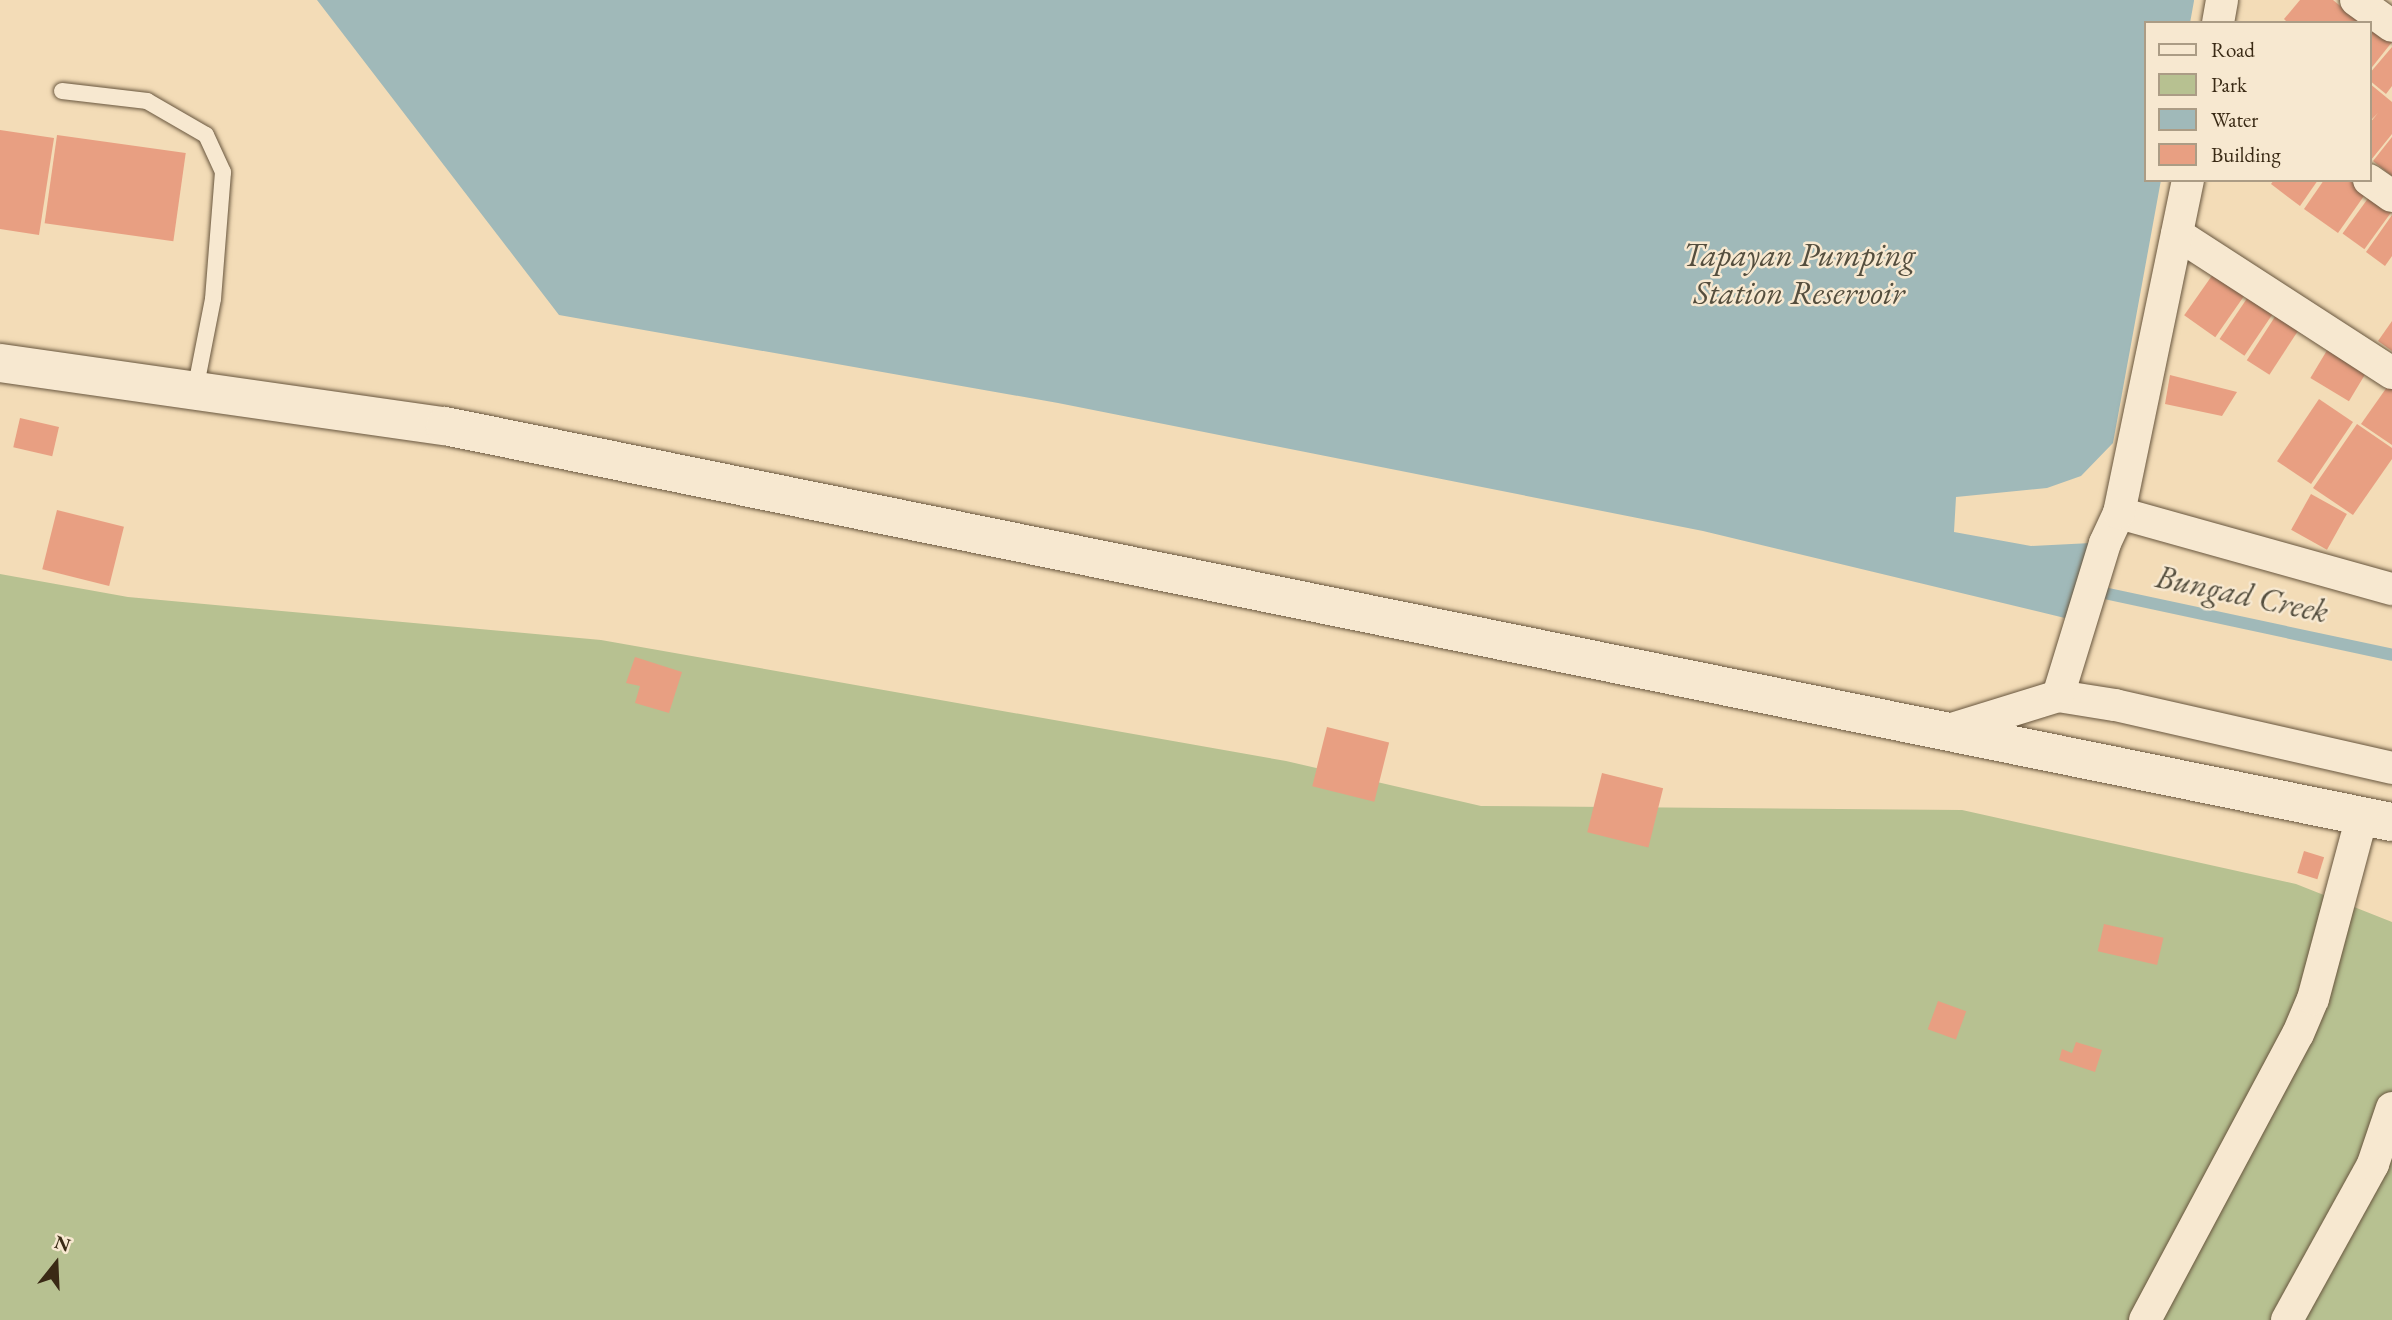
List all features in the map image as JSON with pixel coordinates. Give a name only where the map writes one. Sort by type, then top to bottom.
[{"type":"street","points":[[2218,21],[2222,0]]},
{"type":"street","points":[[2356,0],[2392,26]]},
{"type":"street","points":[[2371,181],[2392,196]]},
{"type":"street","points":[[2058,696],[2105,543],[2119,513],[2188,182]]},
{"type":"street","points":[[2177,234],[2392,373]]},
{"type":"street","points":[[0,363],[445,426],[2377,819],[2303,1022],[2145,1320]]},
{"type":"street","points":[[2119,513],[2392,589]]},
{"type":"street","points":[[1941,732],[2058,696],[2115,705],[2392,768]]},
{"type":"street","points":[[2287,1320],[2373,1164],[2392,1108]]},
{"type":"lane","points":[[62,91],[147,101],[206,135],[223,172],[214,299],[195,391]]},
{"type":"green space","points":[[0,574],[128,597],[601,640],[1286,761],[1481,806],[1962,810],[2296,884],[2392,922],[2392,1320],[0,1320]]},
{"type":"water","name":"Tapayan Pumping Station Reservoir","points":[[317,0],[2194,0],[2190,21],[2144,21],[2144,182],[2161,182],[2113,443],[2081,476],[2047,488],[1956,497],[1954,532],[2031,546],[2091,543],[2069,619],[1703,531],[1058,403],[559,315]]},
{"type":"building","points":[[2300,0],[2333,0],[2359,21],[2286,21],[2284,19]]},
{"type":"building","points":[[2371,26],[2392,42],[2371,68]]},
{"type":"building","points":[[2392,47],[2392,86],[2386,94],[2371,82],[2371,72]]},
{"type":"building","points":[[2371,85],[2392,102],[2392,134],[2371,160],[2371,122],[2378,113],[2371,120]]},
{"type":"building","points":[[0,130],[54,138],[39,235],[0,229]]},
{"type":"building","points":[[57,135],[186,153],[173,241],[45,223]]},
{"type":"building","points":[[2392,137],[2392,176],[2373,161]]},
{"type":"building","points":[[2272,182],[2317,182],[2300,206],[2271,184]]},
{"type":"building","points":[[2323,182],[2352,182],[2366,193],[2338,233],[2304,209]]},
{"type":"building","points":[[2369,197],[2391,213],[2364,249],[2343,233]]},
{"type":"building","points":[[2392,215],[2392,256],[2385,266],[2366,252]]},
{"type":"building","points":[[2218,267],[2249,289],[2215,337],[2184,315]]},
{"type":"building","points":[[2252,291],[2277,308],[2244,356],[2220,339]]},
{"type":"building","points":[[2280,309],[2303,324],[2269,375],[2247,360]]},
{"type":"building","points":[[2392,321],[2392,351],[2378,341]]},
{"type":"building","points":[[2332,342],[2371,365],[2349,401],[2310,378]]},
{"type":"building","points":[[2170,375],[2237,392],[2222,416],[2165,404]]},
{"type":"building","points":[[2392,380],[2392,445],[2361,424]]},
{"type":"building","points":[[2319,399],[2353,422],[2311,484],[2277,461]]},
{"type":"building","points":[[20,418],[59,427],[52,456],[13,447]]},
{"type":"building","points":[[2357,424],[2392,448],[2392,459],[2353,515],[2313,488]]},
{"type":"building","points":[[2311,494],[2347,514],[2327,550],[2291,530]]},
{"type":"building","points":[[57,510],[124,527],[109,586],[42,569]]},
{"type":"building","points":[[635,657],[682,672],[669,713],[635,703],[640,686],[626,683]]},
{"type":"building","points":[[1327,727],[1389,742],[1374,802],[1312,786]]},
{"type":"building","points":[[1602,773],[1663,788],[1648,847],[1587,832]]},
{"type":"building","points":[[2304,851],[2324,857],[2317,879],[2297,873]]},
{"type":"building","points":[[2104,924],[2163,938],[2157,965],[2098,951]]},
{"type":"building","points":[[1938,1001],[1966,1011],[1956,1039],[1928,1029]]},
{"type":"building","points":[[2076,1042],[2102,1050],[2095,1072],[2059,1060],[2062,1049],[2072,1053]]},
{"type":"waterway","name":"Bungad Creek","points":[[2090,590],[2392,655]]}]
